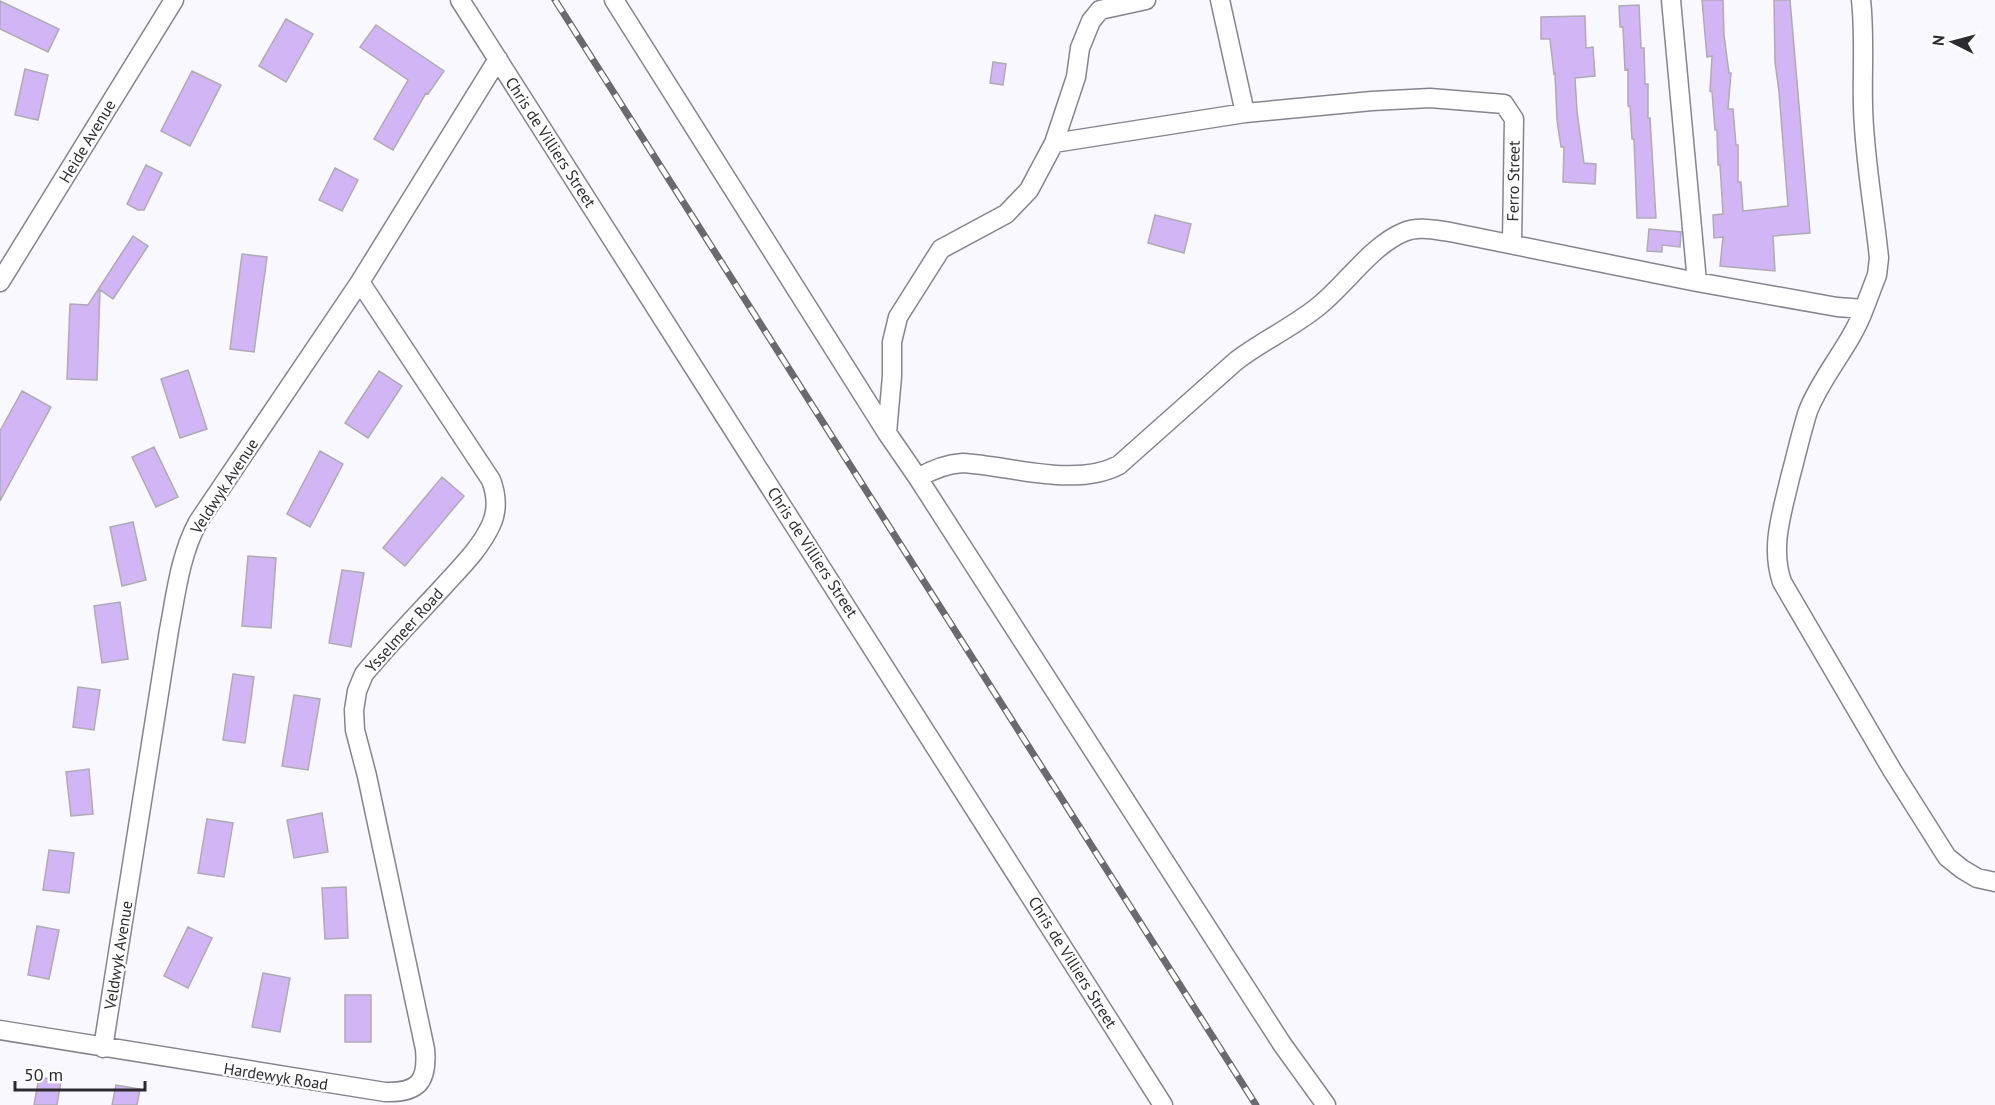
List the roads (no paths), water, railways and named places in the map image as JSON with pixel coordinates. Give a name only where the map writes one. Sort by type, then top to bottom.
[{"type":"street","name":"Heide Avenue","points":[[0,282],[174,0]]},
{"type":"street","name":"Chris de Villiers Street","points":[[460,0],[1163,1105]]},
{"type":"street","points":[[614,0],[887,433],[918,477],[1276,1034],[1326,1105]]},
{"type":"street","points":[[887,433],[892,376],[892,342],[898,317],[941,249],[1006,214],[1029,190],[1054,143],[1076,77],[1080,48],[1091,21],[1100,10],[1146,0]]},
{"type":"street","points":[[1054,143],[1245,113],[1220,0]]},
{"type":"street","points":[[1671,0],[1697,282]]},
{"type":"street","points":[[1861,0],[1864,134],[1879,258],[1877,275],[1854,330],[1814,396],[1808,411],[1779,527],[1776,550],[1778,571],[1782,582],[1881,750],[1947,857],[1977,878],[1995,882]]},
{"type":"street","name":"Veldwyk Avenue","points":[[103,1048],[169,630],[191,536],[198,522],[360,282],[498,58]]},
{"type":"street","name":"Ferro Street","points":[[1245,113],[1430,98],[1504,104],[1514,119],[1512,243]]},
{"type":"street","points":[[918,477],[937,468],[963,463],[1062,475],[1096,474],[1119,465],[1236,361],[1321,304],[1364,262],[1404,232],[1427,229],[1512,243],[1697,282],[1837,307],[1864,309]]},
{"type":"street","name":"Ysselmeer Road","points":[[360,282],[491,480],[496,502],[490,526],[482,540],[364,674],[357,691],[354,710],[355,730],[367,776],[425,1049],[425,1069],[421,1080],[416,1088],[409,1090]]},
{"type":"street","name":"Hardewyk Road","points":[[0,1030],[345,1087],[385,1092],[409,1090]]},
{"type":"railway","points":[[555,0],[1256,1105]]}]
